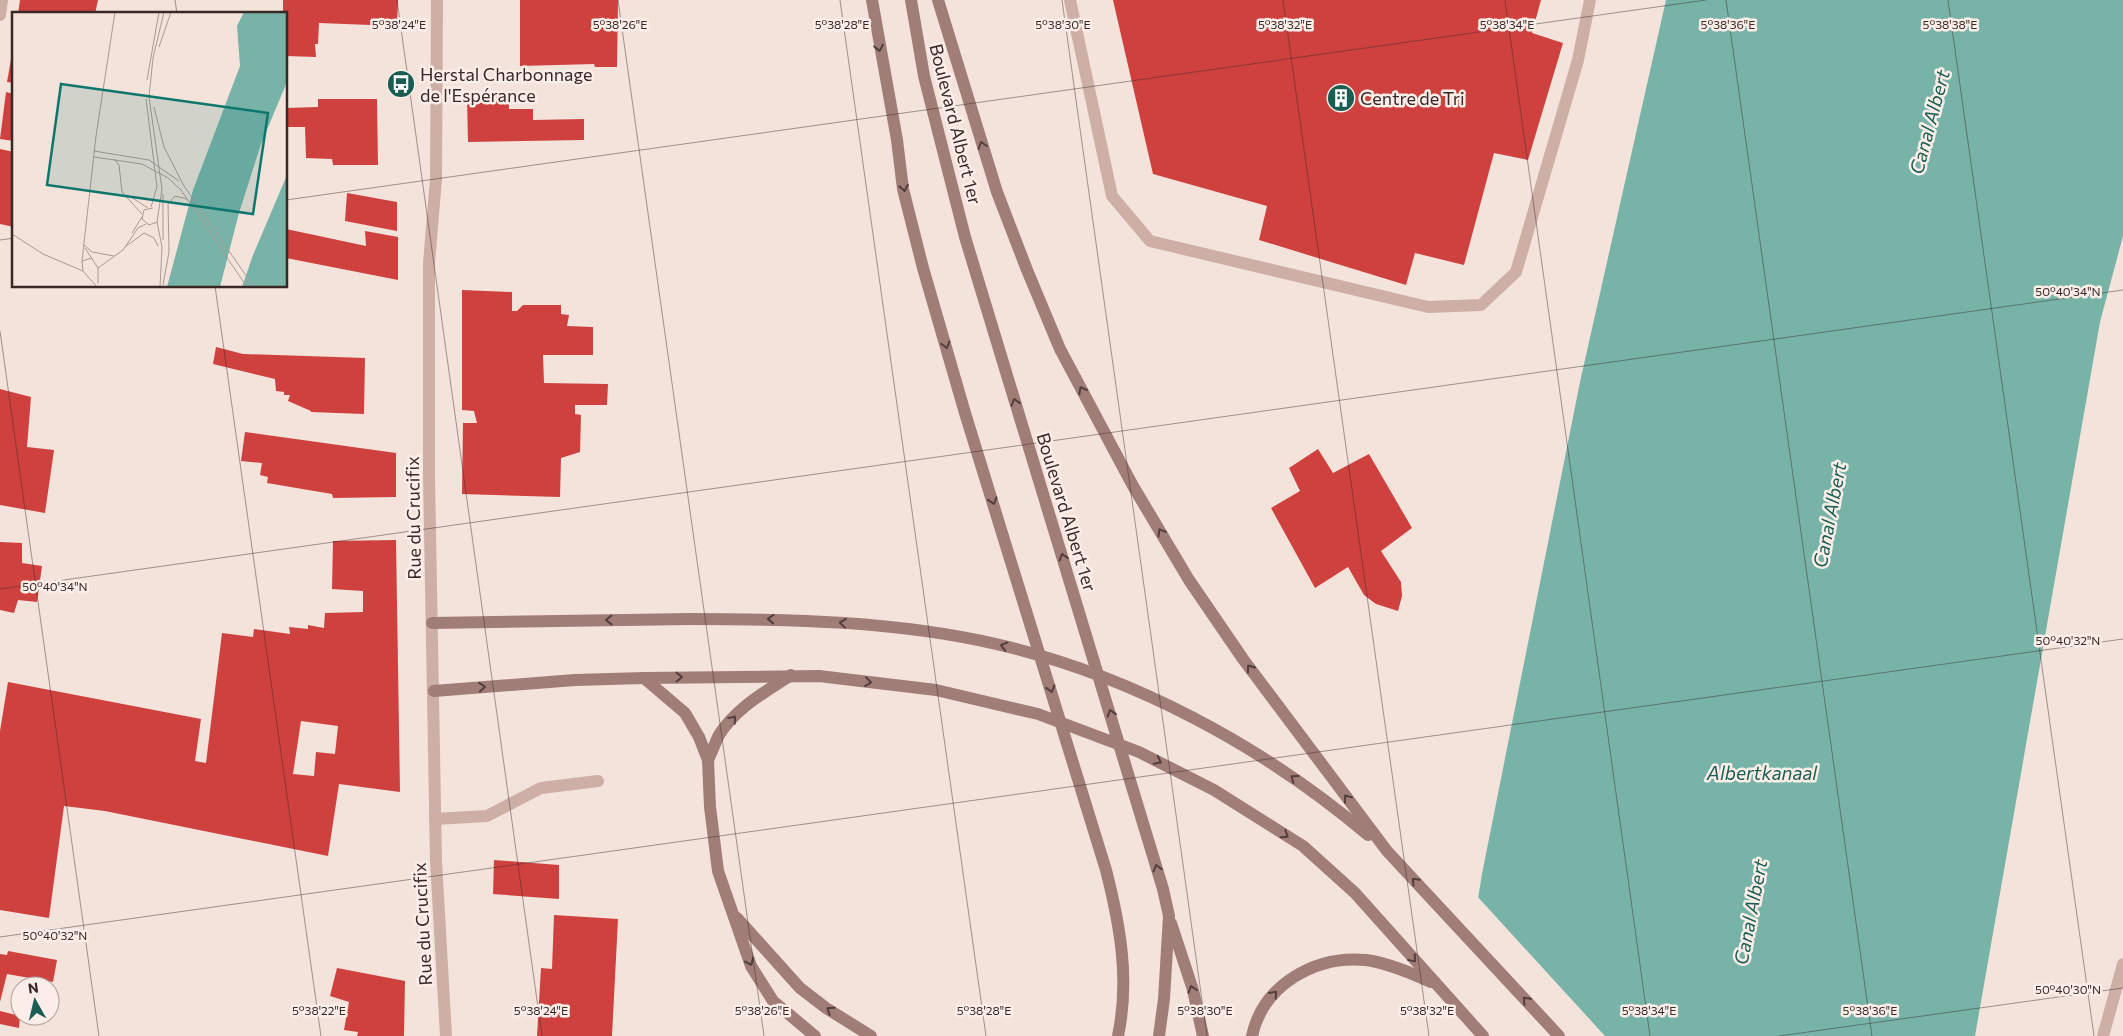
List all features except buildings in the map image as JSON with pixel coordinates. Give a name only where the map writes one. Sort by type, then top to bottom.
[{"type":"main road","points":[[872,0],[897,140],[903,189],[924,268],[965,413],[1115,904],[1123,948],[1124,981],[1122,1019],[1118,1036]]},
{"type":"main road","name":"Boulevard Albert 1er","points":[[911,0],[927,86],[965,237],[1141,812],[1169,916],[1164,999],[1159,1036]]},
{"type":"main road","points":[[938,0],[996,192],[1030,278],[1060,348],[1133,486],[1190,580],[1243,659],[1387,851],[1559,1036]]},
{"type":"main road","points":[[432,623],[615,620],[820,621],[920,631],[995,643],[1050,658],[1106,679],[1165,704],[1227,736],[1287,773],[1337,809],[1387,851]]},
{"type":"main road","points":[[708,760],[719,736],[735,714],[791,675]]},
{"type":"main road","points":[[434,691],[644,678],[819,676],[936,690],[1038,714],[1139,752],[1214,790],[1303,846],[1355,893],[1482,1036]]},
{"type":"main road","points":[[644,678],[685,713],[699,737],[708,760],[710,807],[718,871],[751,966],[773,1001],[815,1036]]},
{"type":"main road","points":[[734,916],[800,988],[826,1008],[871,1036]]},
{"type":"main road","points":[[1169,916],[1193,990],[1203,1036]]},
{"type":"main road","points":[[1252,1036],[1260,1012],[1274,993],[1289,979],[1324,963],[1345,960],[1367,960],[1400,969],[1434,983]]},
{"type":"street","points":[[0,15],[2,0]]},
{"type":"street","name":"Rue du Crucifix","points":[[437,0],[436,179],[429,263],[432,623],[438,932],[446,1036]]},
{"type":"street","points":[[1070,0],[1112,196],[1150,241],[1428,307],[1481,305],[1516,272],[1578,60],[1590,0]]},
{"type":"street","points":[[435,819],[488,816],[541,788],[598,781]]},
{"type":"street","points":[[2103,1036],[2123,964]]},
{"type":"water","name":"Albertkanaal","points":[[1666,0],[2123,0],[2123,236],[2100,322],[1975,1036],[1456,1036],[1482,874],[1580,382]]},
{"type":"pier","points":[[1476,895],[1508,930],[1605,1036],[1454,1036]]},
{"type":"place","name":"Herstal Charbonnage de l'Espérance","points":[[401,84]]},
{"type":"place","name":"Centre de Tri","points":[[1341,98]]},
{"type":"water label","name":"Canal Albert","points":[[1929,122]]},
{"type":"water label","name":"Canal Albert","points":[[1829,515]]},
{"type":"water label","name":"Canal Albert","points":[[1750,912]]}]
